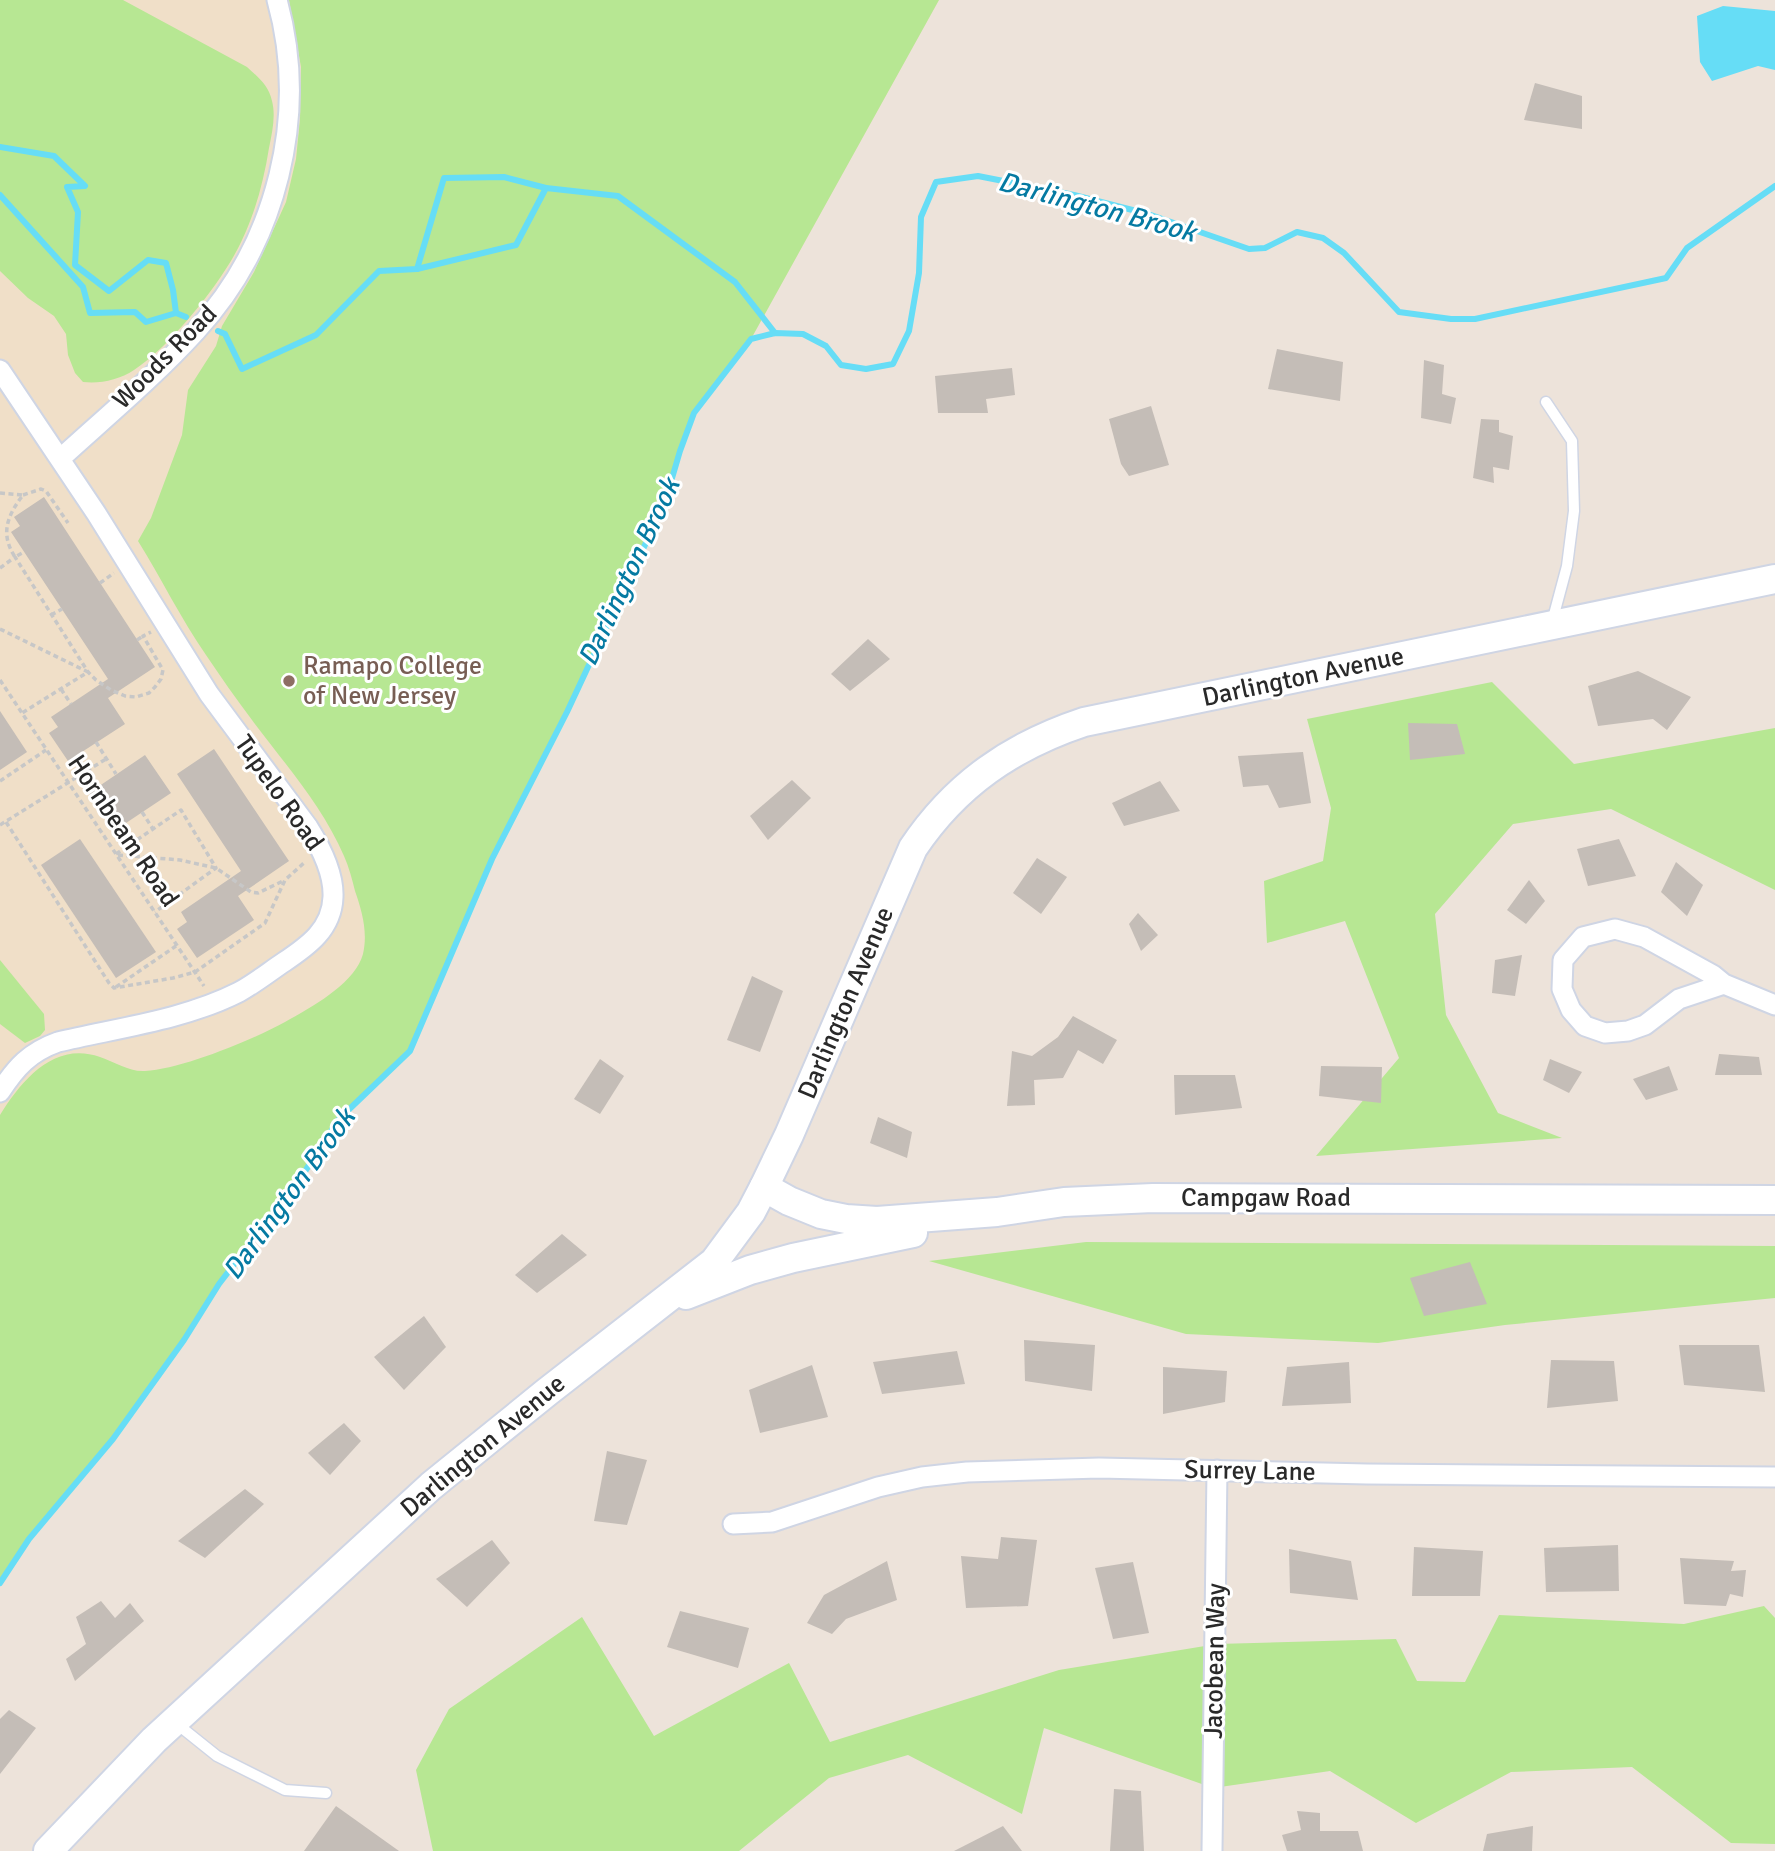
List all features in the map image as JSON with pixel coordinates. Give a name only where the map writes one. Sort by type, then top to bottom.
[{"type":"main road","name":"Darlington Avenue","points":[[48,1851],[174,1721],[432,1486],[714,1262],[751,1212],[764,1187],[913,848],[955,796],[989,768],[1053,733],[1084,722],[1775,579]]},
{"type":"main road","name":"Campgaw Road","points":[[764,1187],[821,1214],[877,1221],[997,1212],[1063,1202],[1153,1198],[1775,1200]]},
{"type":"main road","points":[[652,1310],[761,1267],[997,1212]]},
{"type":"street","name":"Woods Road","points":[[61,458],[197,331],[237,277],[254,246],[268,214],[278,180],[289,114],[287,47],[277,0]]},
{"type":"street","name":"Tupelo Road","points":[[0,370],[61,458],[209,694],[308,827],[323,855],[334,895],[332,909],[321,932],[304,949],[240,991],[180,1014],[58,1042],[43,1048],[30,1055],[0,1092]]},
{"type":"street","points":[[1724,984],[1679,999],[1645,1025],[1628,1031],[1605,1033],[1585,1026],[1571,1010],[1562,989],[1563,960],[1583,937],[1615,929],[1644,937],[1713,975],[1724,984],[1775,1004]]},
{"type":"street","name":"Surrey Lane","points":[[733,1524],[772,1522],[878,1487],[956,1473],[1099,1468],[1367,1474],[1775,1477]]},
{"type":"street","name":"Jacobean Way","points":[[1212,1851],[1217,1470]]},
{"type":"lane","points":[[1546,402],[1572,442],[1574,511],[1567,566],[1551,625]]},
{"type":"lane","points":[[174,1721],[217,1756],[285,1790],[326,1793]]},
{"type":"path","points":[[0,494],[23,495],[41,489],[46,491],[68,523]]},
{"type":"path","points":[[23,495],[9,513],[5,524],[6,541],[88,672]]},
{"type":"path","points":[[0,568],[24,552]]},
{"type":"path","points":[[51,615],[62,608]]},
{"type":"path","points":[[137,640],[165,624]]},
{"type":"path","points":[[0,629],[88,672],[111,690],[136,697],[149,693],[160,679],[163,670],[143,636]]},
{"type":"path","points":[[22,713],[88,672]]},
{"type":"path","name":"Hornbeam Road","points":[[0,680],[215,1002]]},
{"type":"path","points":[[61,689],[71,704]]},
{"type":"path","points":[[96,743],[116,774]]},
{"type":"path","points":[[0,781],[46,750]]},
{"type":"path","points":[[106,759],[2,822],[114,988],[195,972],[265,923],[285,880]]},
{"type":"path","points":[[216,868],[181,810],[116,855],[180,860],[216,868],[251,892],[258,893],[285,880],[304,863],[323,855]]},
{"type":"path","points":[[142,812],[153,829]]},
{"type":"path","points":[[155,912],[216,868]]},
{"type":"path","points":[[114,988],[177,945]]},
{"type":"shaded area","name":"Ramapo College of New Jersey","points":[[0,0],[939,0],[751,339],[694,413],[665,502],[492,859],[410,1051],[339,1119],[113,1439],[29,1539],[0,1583]]},
{"type":"green space","points":[[0,0],[123,0],[247,67],[271,96],[274,119],[265,171],[251,218],[234,256],[210,292],[180,329],[149,359],[116,379],[83,382],[75,373],[68,355],[66,334],[54,316],[28,298],[0,271]]},
{"type":"green space","name":"Ramapo College of New Jersey","points":[[289,0],[939,0],[751,339],[694,413],[665,502],[567,712],[492,859],[410,1051],[339,1119],[302,1176],[219,1283],[184,1340],[113,1439],[29,1539],[0,1583],[0,1115],[29,1077],[54,1059],[68,1054],[83,1053],[145,1071],[178,1065],[254,1037],[330,994],[351,975],[363,954],[365,930],[362,914],[347,864],[335,837],[302,785],[240,704],[197,641],[138,541],[151,518],[182,435],[188,390],[216,346],[222,326],[254,272],[286,202],[296,159],[301,67]]},
{"type":"green space","points":[[1492,682],[1574,764],[1775,728],[1775,890],[1611,809],[1513,824],[1435,914],[1446,1015],[1498,1113],[1562,1138],[1316,1156],[1399,1058],[1345,921],[1267,943],[1264,881],[1323,861],[1331,808],[1307,719]]},
{"type":"green space","points":[[0,960],[44,1014],[45,1030],[40,1036],[25,1043],[0,1024]]},
{"type":"green space","points":[[1086,1242],[1775,1246],[1775,1298],[1505,1325],[1378,1343],[1186,1334],[929,1261]]},
{"type":"green space","points":[[1764,1606],[1775,1618],[1775,1844],[1731,1843],[1632,1767],[1511,1772],[1416,1823],[1330,1771],[1213,1788],[1044,1728],[1022,1814],[908,1755],[829,1778],[739,1851],[433,1851],[416,1770],[449,1709],[582,1617],[654,1736],[789,1663],[830,1742],[1059,1670],[1217,1644],[1396,1639],[1417,1681],[1465,1682],[1499,1615],[1684,1624]]},
{"type":"water","points":[[1723,6],[1775,11],[1775,70],[1758,66],[1712,81],[1700,62],[1697,16]]},
{"type":"building","points":[[1535,83],[1582,96],[1582,129],[1524,120]]},
{"type":"building","points":[[1277,349],[1343,362],[1340,401],[1268,389]]},
{"type":"building","points":[[1424,360],[1444,365],[1442,394],[1456,398],[1451,424],[1421,418]]},
{"type":"building","points":[[1012,368],[1015,395],[986,399],[988,413],[938,413],[935,376]]},
{"type":"building","points":[[1151,406],[1169,465],[1129,476],[1121,464],[1109,419]]},
{"type":"building","points":[[1481,419],[1499,420],[1499,432],[1513,436],[1509,470],[1493,467],[1494,483],[1473,478]]},
{"type":"building","points":[[44,497],[155,667],[108,698],[125,724],[68,761],[49,733],[58,727],[51,717],[108,679],[11,532],[20,526],[14,517]]},
{"type":"building","points":[[868,639],[890,659],[850,691],[831,674]]},
{"type":"building","points":[[1638,671],[1691,697],[1667,730],[1653,719],[1598,726],[1588,686]]},
{"type":"building","points":[[0,711],[27,752],[0,770]]},
{"type":"building","points":[[1408,723],[1457,724],[1465,754],[1410,760]]},
{"type":"building","points":[[214,749],[289,861],[238,896],[254,920],[197,958],[177,929],[187,922],[181,912],[241,871],[177,774]]},
{"type":"building","points":[[1303,752],[1311,803],[1279,808],[1268,785],[1243,787],[1238,756]]},
{"type":"building","points":[[145,755],[171,793],[123,825],[116,815],[107,821],[89,793]]},
{"type":"building","points":[[792,780],[811,798],[768,840],[750,816]]},
{"type":"building","points":[[1160,781],[1180,811],[1124,826],[1112,803]]},
{"type":"building","points":[[80,839],[156,952],[116,978],[41,865]]},
{"type":"building","points":[[1619,839],[1636,876],[1588,886],[1577,849]]},
{"type":"building","points":[[1037,858],[1067,877],[1041,914],[1013,893]]},
{"type":"building","points":[[1676,862],[1703,885],[1687,916],[1661,892]]},
{"type":"building","points":[[1529,880],[1545,901],[1526,924],[1507,910]]},
{"type":"building","points":[[1138,913],[1158,935],[1141,951],[1129,924]]},
{"type":"building","points":[[1522,955],[1515,996],[1492,993],[1495,960]]},
{"type":"building","points":[[752,976],[783,991],[760,1052],[727,1040]]},
{"type":"building","points":[[1073,1016],[1117,1040],[1103,1064],[1078,1050],[1063,1078],[1034,1080],[1035,1105],[1007,1106],[1012,1051],[1032,1056],[1058,1037]]},
{"type":"building","points":[[1719,1054],[1759,1057],[1762,1075],[1715,1075]]},
{"type":"building","points":[[600,1059],[624,1076],[600,1114],[574,1099]]},
{"type":"building","points":[[1550,1059],[1582,1072],[1569,1093],[1543,1080]]},
{"type":"building","points":[[1321,1066],[1382,1067],[1381,1103],[1319,1096]]},
{"type":"building","points":[[1669,1066],[1678,1090],[1646,1100],[1633,1079]]},
{"type":"building","points":[[1174,1075],[1235,1075],[1242,1108],[1175,1115]]},
{"type":"building","points":[[878,1117],[912,1132],[907,1158],[870,1143]]},
{"type":"building","points":[[562,1234],[587,1255],[537,1293],[515,1275]]},
{"type":"building","points":[[1470,1262],[1487,1304],[1424,1316],[1410,1278]]},
{"type":"building","points":[[424,1316],[446,1347],[404,1390],[374,1357]]},
{"type":"building","points":[[1024,1340],[1095,1345],[1092,1391],[1025,1381]]},
{"type":"building","points":[[1679,1345],[1759,1345],[1765,1392],[1684,1385]]},
{"type":"building","points":[[957,1351],[965,1384],[882,1394],[873,1362]]},
{"type":"building","points":[[1551,1360],[1614,1361],[1618,1401],[1547,1408]]},
{"type":"building","points":[[1349,1362],[1351,1403],[1282,1406],[1287,1367]]},
{"type":"building","points":[[812,1365],[828,1417],[760,1433],[749,1390]]},
{"type":"building","points":[[1163,1367],[1227,1371],[1225,1402],[1163,1414]]},
{"type":"building","points":[[344,1423],[361,1441],[330,1475],[308,1453]]},
{"type":"building","points":[[607,1451],[647,1460],[627,1525],[594,1521]]},
{"type":"building","points":[[245,1489],[264,1504],[205,1558],[178,1541]]},
{"type":"building","points":[[1001,1537],[1037,1540],[1028,1606],[966,1608],[961,1556],[998,1559]]},
{"type":"building","points":[[492,1540],[510,1563],[467,1607],[436,1579]]},
{"type":"building","points":[[1618,1545],[1619,1591],[1546,1592],[1544,1548]]},
{"type":"building","points":[[1414,1547],[1483,1551],[1480,1596],[1412,1596]]},
{"type":"building","points":[[1289,1549],[1351,1561],[1358,1600],[1290,1593]]},
{"type":"building","points":[[1680,1558],[1734,1561],[1731,1571],[1746,1570],[1743,1597],[1730,1594],[1726,1606],[1684,1604]]},
{"type":"building","points":[[887,1561],[897,1600],[846,1619],[832,1634],[807,1623],[824,1595]]},
{"type":"building","points":[[1133,1562],[1149,1633],[1113,1639],[1095,1568]]},
{"type":"building","points":[[101,1601],[115,1618],[130,1603],[144,1621],[75,1681],[66,1659],[86,1644],[76,1617]]},
{"type":"building","points":[[680,1611],[749,1628],[738,1668],[667,1647]]},
{"type":"building","points":[[9,1710],[36,1728],[0,1774],[0,1719]]},
{"type":"building","points":[[1114,1789],[1141,1791],[1144,1851],[1110,1851]]},
{"type":"building","points":[[336,1806],[399,1851],[304,1851]]},
{"type":"building","points":[[1297,1811],[1320,1813],[1320,1831],[1358,1831],[1363,1851],[1287,1851],[1282,1835],[1301,1830]]},
{"type":"building","points":[[1003,1826],[1022,1851],[954,1851]]},
{"type":"building","points":[[1533,1826],[1532,1851],[1483,1851],[1487,1834]]},
{"type":"waterway","points":[[0,147],[54,156],[85,186],[67,187],[78,212],[75,265],[109,291],[148,260],[166,263],[176,313]]},
{"type":"waterway","name":"Darlington Brook","points":[[0,1583],[29,1539],[113,1439],[184,1340],[219,1284],[302,1176],[339,1119],[410,1051],[492,859],[567,712],[665,502],[694,413],[751,339],[775,333],[803,334],[826,346],[841,365],[866,369],[893,364],[909,331],[919,273],[921,217],[936,182],[978,176],[1074,195],[1148,214],[1249,249],[1265,248],[1297,232],[1323,238],[1344,253],[1399,312],[1451,319],[1475,319],[1666,278],[1687,248],[1775,186]]},
{"type":"waterway","points":[[417,269],[444,178],[504,177],[546,188]]},
{"type":"waterway","points":[[218,331],[225,334],[242,369],[316,335],[379,271],[417,269],[516,245],[546,188],[618,196],[735,282],[775,333]]},
{"type":"waterway","points":[[0,195],[83,287],[90,313],[135,312],[146,322],[176,313],[186,317]]},
{"type":"place","name":"Ramapo College of New Jersey","points":[[289,681]]}]
